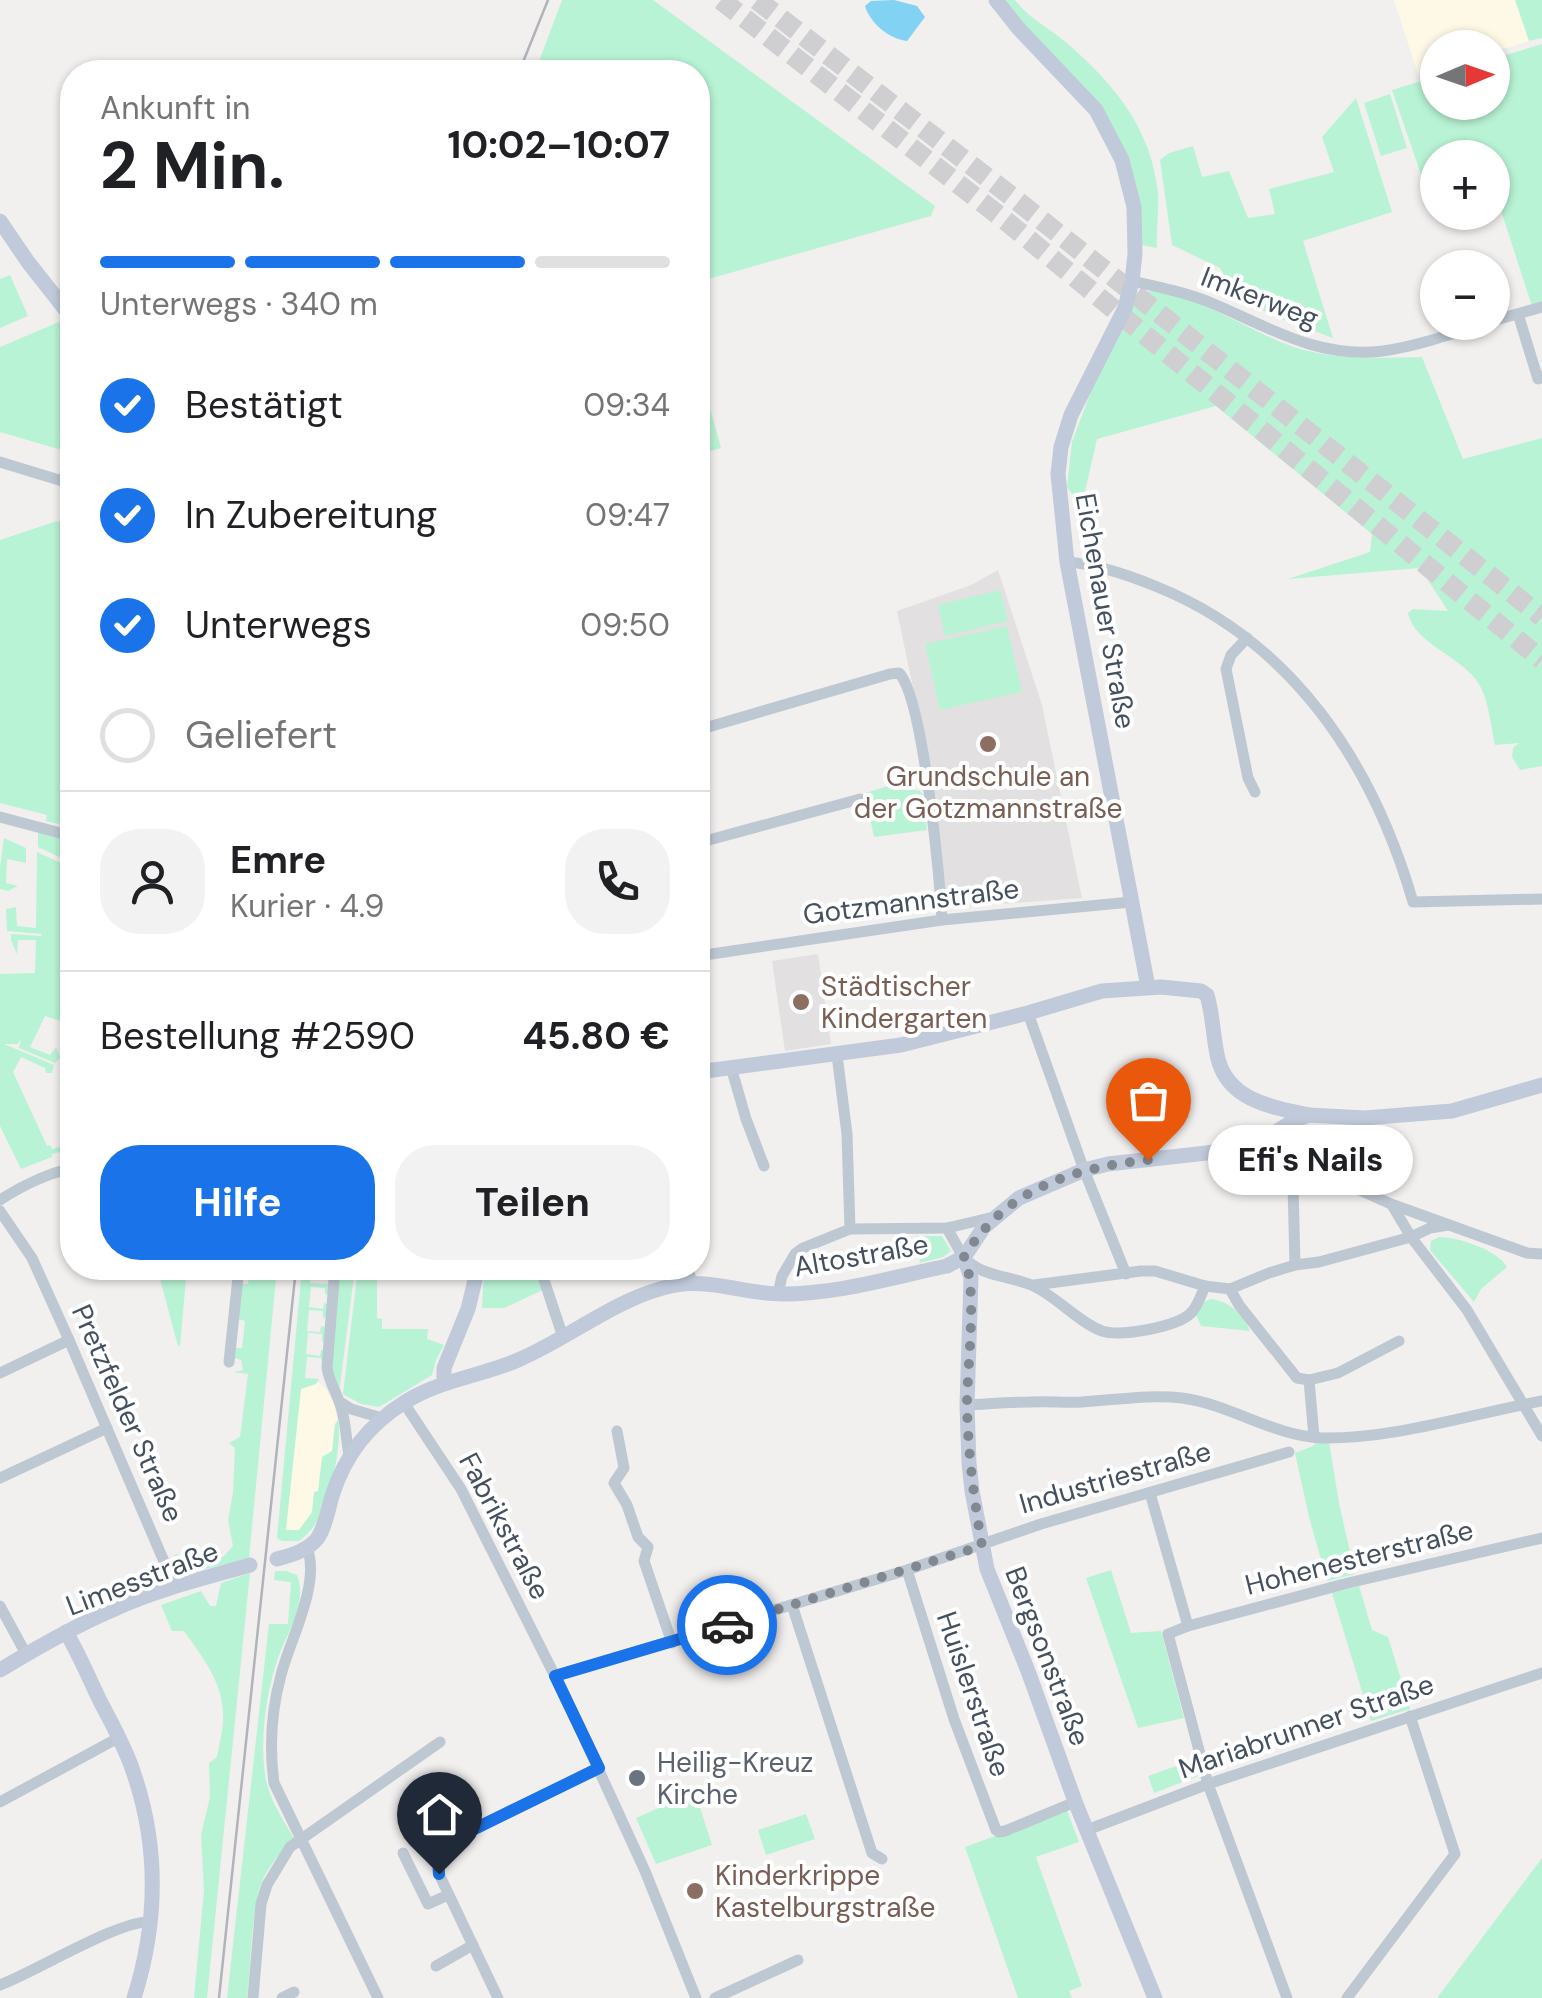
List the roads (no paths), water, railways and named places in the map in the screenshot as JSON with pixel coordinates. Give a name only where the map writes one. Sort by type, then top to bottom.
[{"type":"street","name":"Eichenauer Straße","points":[[996,0],[1096,110],[1112,137],[1130,183],[1134,207],[1132,280],[1118,324],[1071,414],[1058,474],[1067,562],[1148,987]]},
{"type":"street","points":[[0,221],[60,303]]},
{"type":"street","name":"Imkerweg","points":[[1132,280],[1192,296],[1284,336],[1334,349],[1382,351],[1427,340]]},
{"type":"street","name":"Imkerweg","points":[[1510,316],[1542,306]]},
{"type":"street","points":[[1518,314],[1538,378],[1542,378]]},
{"type":"street","points":[[0,462],[60,480]]},
{"type":"street","points":[[1067,562],[1119,572],[1185,598],[1247,638],[1278,664],[1315,704],[1362,775],[1388,829],[1413,902],[1542,899]]},
{"type":"street","points":[[1247,638],[1230,655],[1226,669],[1248,778],[1255,792]]},
{"type":"street","points":[[710,726],[899,674],[905,680],[920,744],[936,846],[942,920]]},
{"type":"street","points":[[710,840],[860,798]]},
{"type":"street","points":[[0,817],[60,833]]},
{"type":"street","name":"Gotzmannstraße","points":[[710,954],[942,920],[1131,902]]},
{"type":"street","points":[[710,1070],[900,1046],[1102,991],[1148,987],[1201,991],[1207,995],[1219,1062],[1229,1083],[1238,1092],[1274,1108],[1309,1115],[1365,1118],[1452,1111],[1542,1085]]},
{"type":"street","points":[[1028,1013],[1126,1274]]},
{"type":"street","points":[[838,1055],[847,1134],[850,1229]]},
{"type":"street","points":[[731,1067],[764,1166]]},
{"type":"street","points":[[1274,1108],[1292,1186],[1295,1265]]},
{"type":"street","name":"Altostraße","points":[[708,1280],[778,1294],[813,1294],[947,1266],[964,1257],[994,1217],[1019,1198],[1084,1170],[1251,1148],[1309,1115]]},
{"type":"street","points":[[1251,1148],[1274,1150],[1392,1204],[1526,1253],[1542,1254]]},
{"type":"street","points":[[0,1200],[60,1171]]},
{"type":"street","points":[[1392,1204],[1411,1237],[1467,1310],[1542,1436]]},
{"type":"street","name":"Pretzfelder Straße","points":[[0,1212],[32,1258],[175,1586]]},
{"type":"street","points":[[778,1294],[782,1276],[796,1254],[850,1229],[947,1228],[994,1217]]},
{"type":"street","points":[[1034,1286],[1155,1271],[1230,1289],[1295,1265],[1319,1262],[1448,1225]]},
{"type":"street","points":[[947,1228],[973,1266],[1034,1286],[1104,1332],[1153,1328],[1184,1318],[1192,1312],[1205,1286]]},
{"type":"street","name":"Bergsonstraße","points":[[964,1257],[970,1278],[967,1405],[972,1491],[988,1570],[1155,1998]]},
{"type":"street","points":[[229,1362],[238,1280]]},
{"type":"street","points":[[334,1280],[327,1368],[346,1424],[349,1455]]},
{"type":"street","points":[[444,1383],[444,1368],[475,1280]]},
{"type":"street","points":[[544,1280],[562,1338]]},
{"type":"street","name":"Altostraße","points":[[308,1548],[318,1538],[349,1455],[382,1418],[444,1383],[518,1360],[608,1311],[683,1280]]},
{"type":"street","points":[[1230,1289],[1297,1378],[1310,1380],[1338,1373],[1399,1341]]},
{"type":"street","points":[[0,1373],[70,1340]]},
{"type":"street","points":[[1310,1380],[1314,1437]]},
{"type":"street","points":[[967,1405],[1178,1398],[1204,1402],[1282,1430],[1314,1437],[1376,1434],[1542,1401]]},
{"type":"street","points":[[340,1402],[382,1418]]},
{"type":"street","name":"Fabrikstraße","points":[[404,1403],[466,1499],[555,1676],[652,1886],[696,1998]]},
{"type":"street","points":[[0,1478],[108,1428]]},
{"type":"street","points":[[617,1431],[624,1468],[614,1483],[627,1504],[638,1538],[648,1547],[644,1560],[672,1642]]},
{"type":"street","name":"Industriestraße","points":[[555,1676],[792,1606],[1041,1524],[1290,1452]]},
{"type":"street","points":[[1150,1493],[1188,1626],[1168,1634],[1208,1784],[1287,1998]]},
{"type":"street","name":"Hohenesterstraße","points":[[1188,1626],[1348,1582],[1542,1538]]},
{"type":"street","points":[[276,1559],[308,1548],[312,1559],[308,1587],[280,1676],[272,1716],[274,1784],[378,1998]]},
{"type":"street","name":"Limesstraße","points":[[0,1670],[119,1606],[250,1565]]},
{"type":"street","name":"Huislerstraße","points":[[907,1570],[960,1737],[996,1830],[1000,1832],[1076,1802]]},
{"type":"street","points":[[0,1606],[26,1654]]},
{"type":"street","points":[[792,1606],[872,1853],[882,1858]]},
{"type":"street","points":[[66,1632],[132,1769],[150,1834],[151,1922],[134,1998]]},
{"type":"street","name":"Mariabrunner Straße","points":[[1087,1830],[1208,1784],[1542,1673]]},
{"type":"street","points":[[1347,1998],[1455,1854],[1410,1716]]},
{"type":"street","points":[[0,1802],[118,1738]]},
{"type":"street","points":[[252,1998],[261,1904],[290,1848],[440,1742]]},
{"type":"street","points":[[496,1997],[439,1874],[443,1851],[450,1842],[483,1823],[599,1768]]},
{"type":"street","points":[[403,1853],[428,1904],[448,1895]]},
{"type":"street","points":[[0,1985],[99,1938],[151,1922]]},
{"type":"street","points":[[436,1966],[473,1945]]},
{"type":"street","points":[[714,1998],[798,1960]]},
{"type":"water","points":[[894,0],[917,6],[925,17],[907,41],[881,29],[865,6],[871,1]]},
{"type":"tunnel","points":[[721,0],[1006,221],[1542,660]]},
{"type":"tunnel","points":[[757,0],[1542,617]]},
{"type":"railway","points":[[524,60],[548,0]]},
{"type":"railway","points":[[219,1998],[295,1280]]},
{"type":"place","name":"Grundschule an der Gotzmannstraße","points":[[988,744]]},
{"type":"place","name":"Städtischer Kindergarten","points":[[801,1002]]},
{"type":"place","name":"Efi's Nails","points":[[1148,1160]]},
{"type":"place","name":"Heilig-Kreuz Kirche","points":[[637,1778]]},
{"type":"place","name":"Kinderkrippe Kastelburgstraße","points":[[695,1891]]}]
